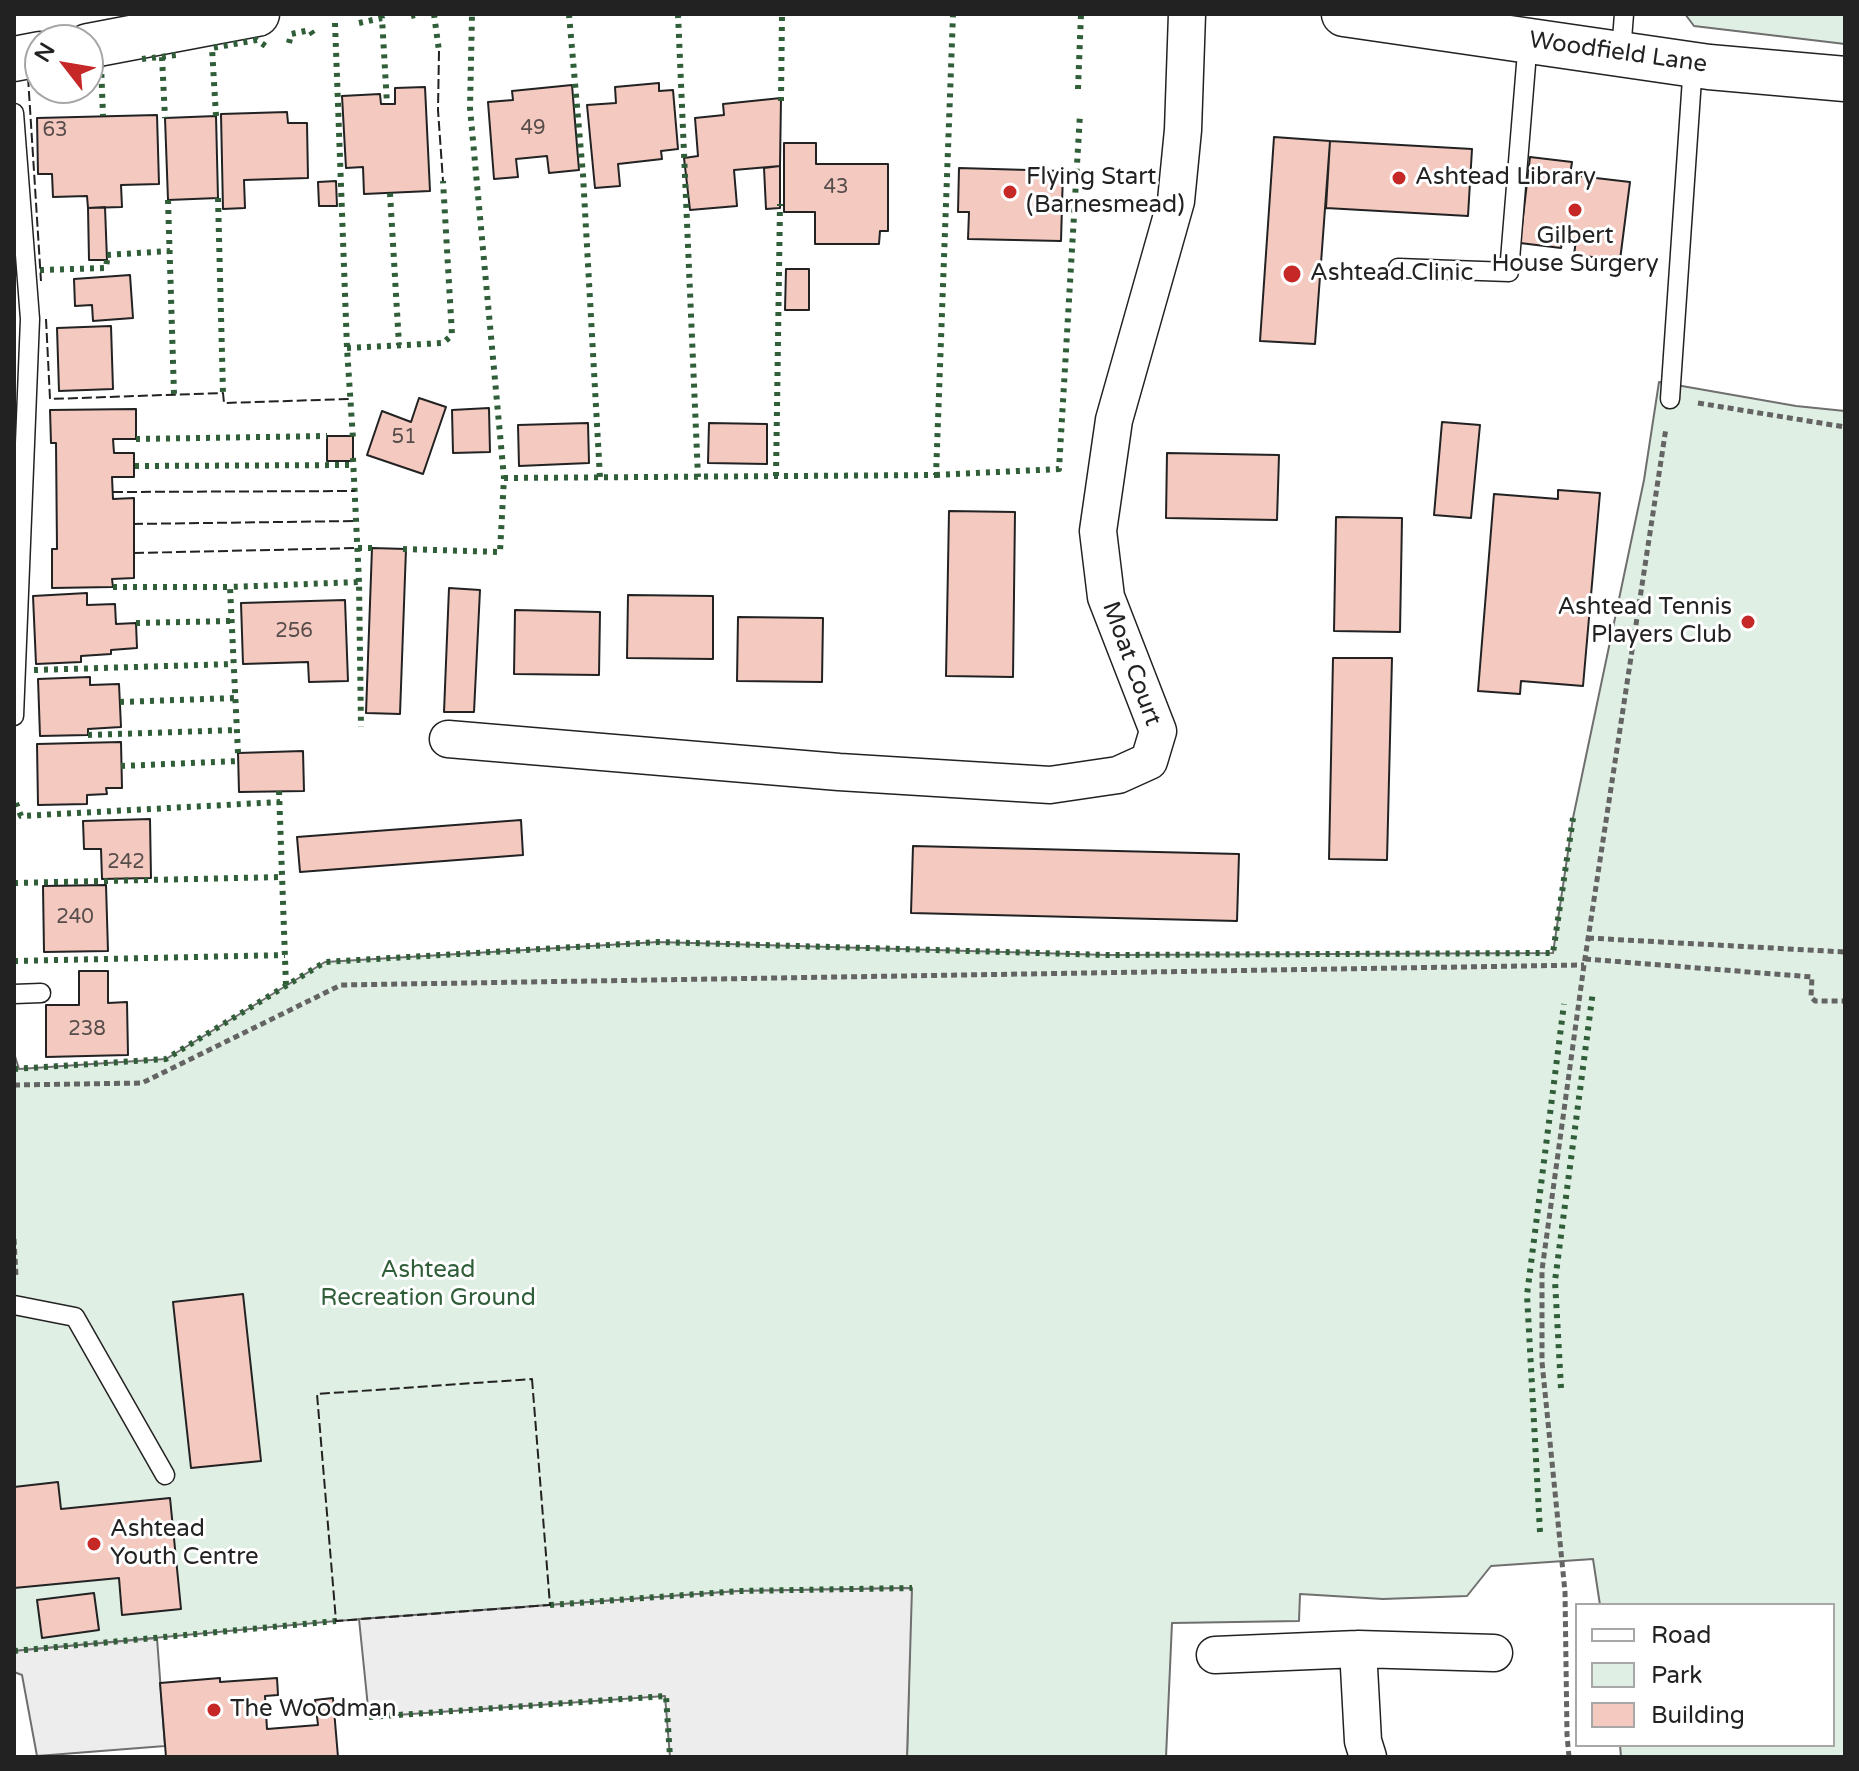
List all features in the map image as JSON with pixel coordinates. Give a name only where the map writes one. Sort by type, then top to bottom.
[{"type":"street","points":[[104,43],[257,14]]},
{"type":"street","name":"Moat Court","points":[[448,739],[839,772],[1050,785],[1118,775],[1149,761],[1158,731],[1106,597],[1098,531],[1114,420],[1176,201],[1183,130],[1187,14]]},
{"type":"street","name":"Woodfield Lane","points":[[1344,14],[1528,40],[1622,33],[1693,64],[1845,79]]},
{"type":"street","points":[[1358,1649],[1363,1741],[1368,1757]]},
{"type":"street","points":[[1215,1655],[1358,1649],[1494,1653]]},
{"type":"lane","points":[[1398,268],[1509,272],[1528,40]]},
{"type":"lane","points":[[1670,399],[1693,64]]},
{"type":"lane","points":[[14,113],[30,319],[14,716]]},
{"type":"lane","points":[[14,994],[41,993]]},
{"type":"lane","points":[[14,1305],[75,1317],[165,1475]]},
{"type":"path","points":[[1569,1757],[1565,1592],[1542,1362],[1542,1270],[1584,962],[1670,399],[1845,427]]},
{"type":"path","points":[[1588,938],[1845,952]]},
{"type":"path","points":[[14,1085],[142,1083],[341,985],[1584,962],[1812,977],[1811,997],[1815,1001],[1845,1001]]},
{"type":"green space","points":[[1685,14],[1845,14],[1845,44],[1694,26]]},
{"type":"green space","name":"Ashtead Recreation Ground","points":[[1659,382],[1796,406],[1845,411],[1845,1757],[1621,1757],[1620,1747],[1835,1747],[1835,1603],[1600,1603],[1593,1559],[1491,1566],[1467,1596],[1383,1599],[1300,1594],[1299,1621],[1172,1623],[1166,1757],[907,1757],[911,1588],[739,1591],[336,1621],[14,1651],[14,1053],[19,1069],[166,1059],[325,962],[658,942],[1108,955],[1553,953],[1573,818],[1644,480]]},
{"type":"shaded area","points":[[912,1588],[907,1757],[670,1757],[665,1696],[369,1717],[359,1619],[739,1591]]},
{"type":"shaded area","points":[[157,1638],[165,1746],[37,1756],[22,1675],[14,1672],[14,1651]]},
{"type":"building","points":[[659,83],[659,91],[673,90],[678,149],[661,151],[662,159],[618,164],[620,186],[595,188],[587,105],[616,103],[615,87]]},
{"type":"building","points":[[572,85],[579,170],[549,173],[547,156],[516,159],[518,177],[494,179],[488,102],[513,100],[512,91]]},
{"type":"building","points":[[425,87],[430,191],[364,194],[363,167],[346,168],[342,96],[380,94],[381,104],[395,104],[395,88]]},
{"type":"building","points":[[781,98],[780,166],[734,170],[737,206],[690,210],[684,158],[698,156],[695,118],[724,115],[723,104]]},
{"type":"building","points":[[287,112],[288,123],[307,123],[308,178],[244,180],[245,208],[223,209],[221,114]]},
{"type":"building","points":[[157,115],[159,184],[121,185],[122,207],[88,208],[87,196],[53,197],[52,174],[38,174],[37,118]]},
{"type":"building","points":[[216,116],[218,198],[168,200],[165,118]]},
{"type":"building","name":"Ashtead Clinic","points":[[1274,137],[1330,141],[1315,344],[1260,341]]},
{"type":"building","name":"Ashtead Library","points":[[1330,141],[1472,149],[1468,216],[1326,208]]},
{"type":"building","points":[[784,143],[816,143],[816,164],[888,164],[888,231],[880,231],[879,244],[815,244],[815,212],[784,212]]},
{"type":"building","name":"Gilbert House Surgery","points":[[1530,157],[1572,162],[1570,175],[1630,182],[1620,260],[1574,255],[1576,240],[1563,239],[1561,248],[1520,243]]},
{"type":"building","points":[[780,166],[780,208],[766,209],[764,168]]},
{"type":"building","name":"Flying Start (Barnesmead)","points":[[959,168],[1063,171],[1061,241],[968,239],[969,212],[958,212]]},
{"type":"building","points":[[336,181],[337,206],[319,206],[318,182]]},
{"type":"building","points":[[105,207],[107,260],[89,260],[88,208]]},
{"type":"building","points":[[786,269],[809,269],[809,310],[785,310]]},
{"type":"building","points":[[130,275],[133,318],[93,321],[92,305],[75,306],[74,279]]},
{"type":"building","points":[[111,326],[113,389],[59,391],[57,328]]},
{"type":"building","points":[[419,398],[446,407],[423,474],[367,455],[382,411],[411,422]]},
{"type":"building","points":[[489,408],[490,452],[453,453],[452,410]]},
{"type":"building","points":[[136,409],[136,439],[113,439],[114,453],[134,453],[134,477],[112,477],[113,499],[134,498],[134,578],[112,579],[113,587],[52,588],[52,549],[57,549],[56,443],[51,443],[50,410]]},
{"type":"building","points":[[1442,422],[1480,425],[1471,518],[1434,515]]},
{"type":"building","points":[[588,423],[589,463],[519,466],[518,425]]},
{"type":"building","points":[[709,423],[767,424],[767,464],[708,463]]},
{"type":"building","points":[[327,436],[353,436],[353,461],[327,461]]},
{"type":"building","points":[[1167,453],[1279,455],[1277,520],[1166,518]]},
{"type":"building","points":[[1558,490],[1600,493],[1583,686],[1521,681],[1520,694],[1478,691],[1494,494],[1558,499]]},
{"type":"building","points":[[949,511],[1015,512],[1013,677],[946,676]]},
{"type":"building","points":[[1336,517],[1402,518],[1400,632],[1334,631]]},
{"type":"building","points":[[372,548],[406,549],[400,714],[366,713]]},
{"type":"building","points":[[449,588],[480,590],[474,712],[444,712]]},
{"type":"building","points":[[87,593],[87,605],[115,604],[116,624],[136,623],[137,648],[81,656],[81,662],[36,664],[33,596]]},
{"type":"building","points":[[628,595],[713,596],[713,659],[627,658]]},
{"type":"building","points":[[345,600],[348,681],[309,682],[308,662],[243,664],[241,603]]},
{"type":"building","points":[[515,610],[600,612],[599,675],[514,674]]},
{"type":"building","points":[[738,617],[823,618],[822,682],[737,681]]},
{"type":"building","points":[[1333,658],[1392,658],[1387,860],[1329,859]]},
{"type":"building","points":[[90,677],[90,685],[119,684],[121,727],[88,729],[88,735],[40,736],[38,679]]},
{"type":"building","points":[[121,742],[122,788],[106,788],[107,794],[87,795],[87,804],[38,805],[37,744]]},
{"type":"building","points":[[303,751],[304,791],[239,792],[238,753]]},
{"type":"building","points":[[150,819],[151,878],[102,879],[101,849],[84,849],[83,821]]},
{"type":"building","points":[[521,820],[523,855],[300,872],[297,837]]},
{"type":"building","points":[[913,846],[1239,854],[1237,921],[911,913]]},
{"type":"building","points":[[106,885],[108,951],[44,952],[43,886]]},
{"type":"building","points":[[79,971],[108,971],[108,1003],[127,1002],[128,1055],[46,1057],[46,1005],[79,1005]]},
{"type":"building","points":[[243,1294],[261,1461],[191,1468],[173,1302]]},
{"type":"building","name":"Ashtead Youth Centre","points":[[58,1482],[61,1509],[170,1498],[181,1609],[122,1615],[119,1578],[14,1588],[14,1487]]},
{"type":"building","points":[[94,1593],[99,1630],[42,1638],[37,1600]]},
{"type":"building","name":"The Woodman","points":[[220,1678],[220,1682],[277,1678],[278,1695],[265,1696],[267,1729],[318,1725],[315,1700],[333,1698],[338,1757],[166,1757],[160,1683]]},
{"type":"hedge","points":[[411,16],[420,14]]},
{"type":"hedge","points":[[434,14],[439,51]]},
{"type":"hedge","points":[[403,549],[500,552],[504,478],[470,108],[472,14]]},
{"type":"hedge","points":[[569,14],[583,175],[600,478]]},
{"type":"hedge","points":[[678,14],[698,477]]},
{"type":"hedge","points":[[781,101],[782,14]]},
{"type":"hedge","points":[[504,478],[936,475],[953,14]]},
{"type":"hedge","points":[[1078,89],[1081,14]]},
{"type":"hedge","points":[[359,23],[382,18],[387,104]]},
{"type":"hedge","points":[[335,23],[353,439]]},
{"type":"hedge","points":[[289,43],[291,34],[310,30],[316,39]]},
{"type":"hedge","points":[[216,116],[212,48],[257,40],[267,47]]},
{"type":"hedge","points":[[142,59],[177,55]]},
{"type":"hedge","points":[[162,57],[165,118]]},
{"type":"hedge","points":[[103,104],[103,116]]},
{"type":"hedge","points":[[936,475],[1059,469],[1080,114]]},
{"type":"hedge","points":[[347,348],[443,343],[452,335],[443,181]]},
{"type":"hedge","points":[[390,193],[399,345]]},
{"type":"hedge","points":[[218,198],[223,393]]},
{"type":"hedge","points":[[168,200],[174,394]]},
{"type":"hedge","points":[[776,476],[780,204]]},
{"type":"hedge","points":[[107,255],[170,251]]},
{"type":"hedge","points":[[40,270],[106,268],[107,260]]},
{"type":"hedge","points":[[136,439],[327,436]]},
{"type":"hedge","points":[[353,458],[359,582]]},
{"type":"hedge","points":[[135,466],[353,465]]},
{"type":"hedge","points":[[358,548],[376,548]]},
{"type":"hedge","points":[[238,753],[230,587],[359,582],[361,727]]},
{"type":"hedge","points":[[113,587],[230,587]]},
{"type":"hedge","points":[[136,623],[231,621]]},
{"type":"hedge","points":[[34,670],[234,664]]},
{"type":"hedge","points":[[120,702],[235,698]]},
{"type":"hedge","points":[[88,735],[236,730]]},
{"type":"hedge","points":[[121,766],[238,761]]},
{"type":"hedge","points":[[279,791],[286,986]]},
{"type":"hedge","points":[[16,803],[21,816],[280,802]]},
{"type":"hedge","points":[[14,1069],[166,1059],[325,962],[658,942],[1108,955],[1553,953],[1573,818]]},
{"type":"hedge","points":[[14,883],[282,877]]},
{"type":"hedge","points":[[14,961],[285,955]]},
{"type":"hedge","points":[[1561,1388],[1555,1281],[1593,991]]},
{"type":"hedge","points":[[1540,1532],[1527,1295],[1564,1004]]},
{"type":"hedge","points":[[550,1605],[739,1591],[912,1588]]},
{"type":"hedge","points":[[14,1651],[336,1621]]},
{"type":"hedge","points":[[369,1717],[666,1696],[670,1757]]},
{"type":"fence","points":[[439,51],[438,110],[443,181]]},
{"type":"fence","points":[[30,104],[41,281]]},
{"type":"fence","points":[[46,319],[50,399],[223,393],[224,403],[350,399]]},
{"type":"fence","points":[[113,492],[355,491]]},
{"type":"fence","points":[[133,524],[356,521]]},
{"type":"fence","points":[[134,553],[358,548]]},
{"type":"fence","points":[[532,1379],[550,1605],[336,1621],[317,1394],[532,1379]]},
{"type":"place","name":"Ashtead Library","points":[[1399,178]]},
{"type":"place","name":"Flying Start (Barnesmead)","points":[[1010,192]]},
{"type":"place","name":"Gilbert House Surgery","points":[[1575,210]]},
{"type":"place","name":"Ashtead Clinic","points":[[1292,274]]},
{"type":"place","name":"Ashtead Tennis Players Club","points":[[1748,622]]},
{"type":"place","name":"Ashtead Youth Centre","points":[[94,1544]]},
{"type":"place","name":"The Woodman","points":[[214,1710]]}]
